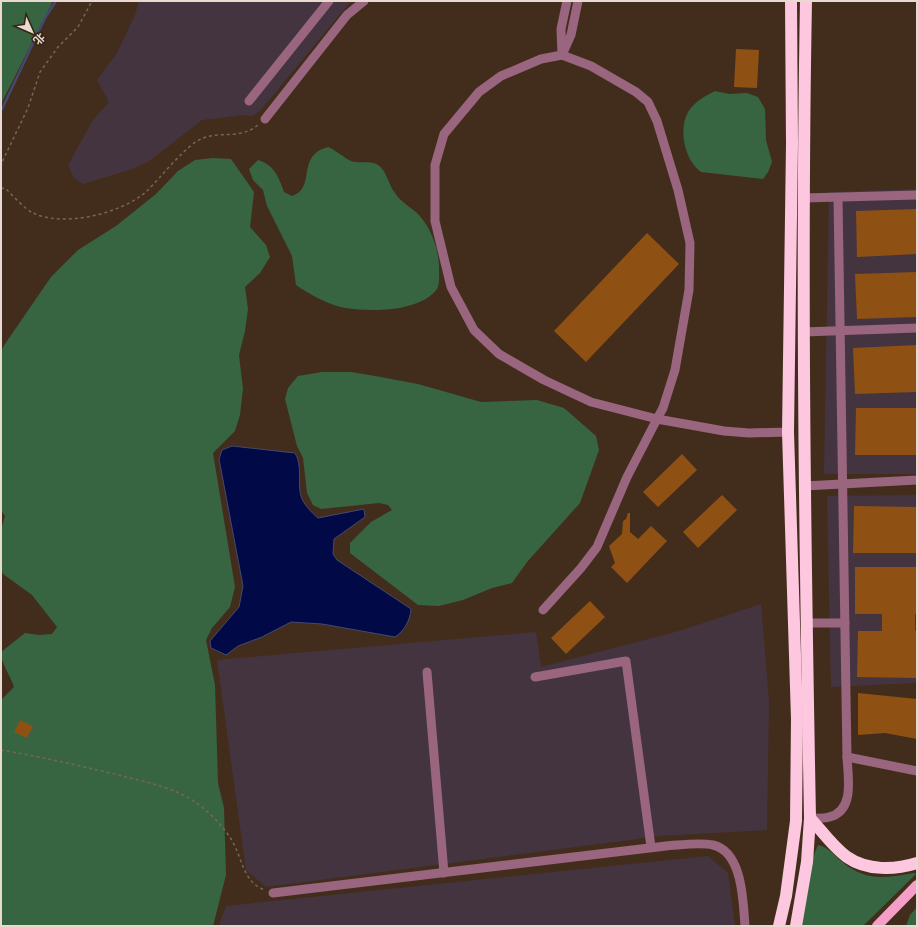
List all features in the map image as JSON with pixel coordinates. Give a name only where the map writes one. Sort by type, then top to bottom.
[{"type":"highway","points":[[779,926],[786,896],[796,821],[797,719],[788,432],[792,1]]},
{"type":"highway","points":[[796,926],[807,862],[810,818],[804,486],[803,332],[803,198],[806,1]]},
{"type":"highway","points":[[810,818],[848,857],[869,866],[887,869],[917,863]]},
{"type":"main road","points":[[877,926],[917,885]]},
{"type":"street","points":[[249,101],[329,1]]},
{"type":"street","points":[[265,118],[347,15],[364,1]]},
{"type":"street","points":[[562,55],[562,29],[567,1]]},
{"type":"street","points":[[562,55],[571,35],[578,1]]},
{"type":"street","points":[[543,610],[582,568],[597,547],[627,477],[657,419],[663,408],[675,370],[689,290],[690,243],[678,190],[657,121],[648,102],[636,92],[590,66],[562,55],[541,59],[502,76],[479,92],[444,134],[434,165],[435,221],[449,279],[451,287],[474,330],[499,354],[544,380],[591,402],[657,419],[724,431],[749,433],[788,432]]},
{"type":"street","points":[[803,198],[917,195]]},
{"type":"street","points":[[810,818],[828,818],[834,815],[846,802],[849,790],[847,758],[838,198]]},
{"type":"street","points":[[803,332],[917,328]]},
{"type":"street","points":[[804,486],[917,480]]},
{"type":"street","points":[[807,623],[845,623]]},
{"type":"street","points":[[535,677],[626,661],[651,847]]},
{"type":"street","points":[[427,672],[444,873]]},
{"type":"street","points":[[847,758],[917,771]]},
{"type":"street","points":[[273,893],[651,847],[712,845],[722,849],[731,858],[737,870],[742,887],[746,926]]},
{"type":"path","points":[[1,167],[2,160],[33,98],[40,72],[58,47],[78,28],[92,1]]},
{"type":"path","points":[[1,188],[11,194],[32,212],[45,217],[62,220],[95,215],[124,206],[147,191],[169,167],[203,138],[236,134],[253,129],[265,118]]},
{"type":"path","points":[[1,750],[80,765],[169,788],[202,807],[218,821],[232,840],[244,872],[256,887],[273,893]]},
{"type":"shaded area","points":[[139,1],[351,1],[260,111],[252,116],[245,115],[202,120],[148,162],[132,169],[83,184],[74,178],[68,165],[93,120],[109,102],[97,80],[117,53],[135,15]]},
{"type":"shaded area","points":[[917,189],[917,474],[824,474],[829,192]]},
{"type":"shaded area","points":[[232,446],[295,453],[299,463],[300,491],[302,499],[313,514],[318,518],[364,509],[365,517],[334,539],[333,554],[337,560],[411,609],[408,622],[398,635],[395,637],[322,624],[291,622],[262,637],[238,646],[226,655],[211,648],[210,641],[239,607],[243,586],[219,459],[222,450]]},
{"type":"shaded area","points":[[917,495],[917,683],[831,687],[827,496]]},
{"type":"shaded area","points":[[761,604],[769,701],[767,830],[660,836],[266,887],[246,870],[217,660],[536,632],[541,667],[679,631]]},
{"type":"shaded area","points":[[708,856],[728,873],[735,926],[219,926],[226,906]]},
{"type":"green space","points":[[1,1],[53,1],[1,104]]},
{"type":"green space","points":[[715,91],[729,94],[747,93],[758,97],[765,109],[766,140],[772,162],[763,179],[701,172],[691,161],[685,145],[685,119],[693,105]]},
{"type":"green space","points":[[328,147],[351,161],[378,165],[397,196],[422,219],[436,246],[439,261],[438,287],[429,297],[419,302],[394,309],[356,309],[339,307],[326,302],[296,285],[292,256],[267,206],[263,190],[253,180],[249,169],[258,160],[264,162],[275,172],[284,192],[292,196],[299,192],[304,186],[312,157],[318,151]]},
{"type":"green space","points":[[213,158],[231,159],[254,192],[250,227],[266,245],[270,257],[260,273],[245,287],[248,309],[245,331],[239,355],[243,389],[240,415],[235,431],[213,453],[235,587],[230,607],[212,628],[206,640],[215,685],[218,783],[224,808],[226,875],[213,926],[1,926],[1,700],[14,687],[2,661],[1,652],[25,633],[39,635],[52,634],[57,627],[32,595],[3,574],[1,569],[1,530],[5,516],[1,510],[1,351],[51,277],[78,250],[116,226],[156,194],[178,171],[195,160]]},
{"type":"green space","points":[[322,372],[351,372],[418,384],[481,402],[537,400],[564,408],[596,436],[599,450],[580,503],[527,562],[512,583],[492,588],[463,600],[439,606],[418,605],[350,553],[350,543],[371,522],[392,510],[388,505],[379,503],[321,509],[313,505],[307,493],[303,458],[297,446],[285,399],[288,388],[298,376]]},
{"type":"green space","points":[[818,845],[828,849],[850,868],[867,875],[885,877],[916,874],[863,926],[800,926],[813,857]]},
{"type":"green space","points":[[917,907],[917,926],[906,926],[910,915]]},
{"type":"building","points":[[736,49],[759,50],[757,88],[734,87]]},
{"type":"building","points":[[917,209],[917,254],[857,257],[856,211]]},
{"type":"building","points":[[647,233],[679,264],[586,362],[554,331]]},
{"type":"building","points":[[917,272],[917,317],[857,319],[855,274]]},
{"type":"building","points":[[917,345],[917,392],[855,394],[853,348]]},
{"type":"building","points":[[856,408],[917,408],[917,455],[855,455]]},
{"type":"building","points":[[682,454],[697,470],[658,507],[643,492]]},
{"type":"building","points":[[722,495],[737,510],[698,548],[683,532]]},
{"type":"building","points":[[854,506],[917,507],[917,553],[853,553]]},
{"type":"building","points":[[628,513],[630,513],[630,532],[638,539],[651,526],[667,541],[627,583],[611,567],[615,563],[609,546],[622,534],[623,521],[626,519]]},
{"type":"building","points":[[855,567],[917,567],[917,614],[915,614],[915,631],[917,631],[917,678],[857,677],[858,631],[882,631],[882,614],[855,614]]},
{"type":"building","points":[[590,601],[605,617],[566,654],[551,638]]},
{"type":"building","points":[[858,693],[917,699],[917,739],[885,733],[858,735]]},
{"type":"building","points":[[20,720],[33,726],[27,738],[14,732]]},
{"type":"waterway","points":[[1,111],[45,18],[56,1]]}]
